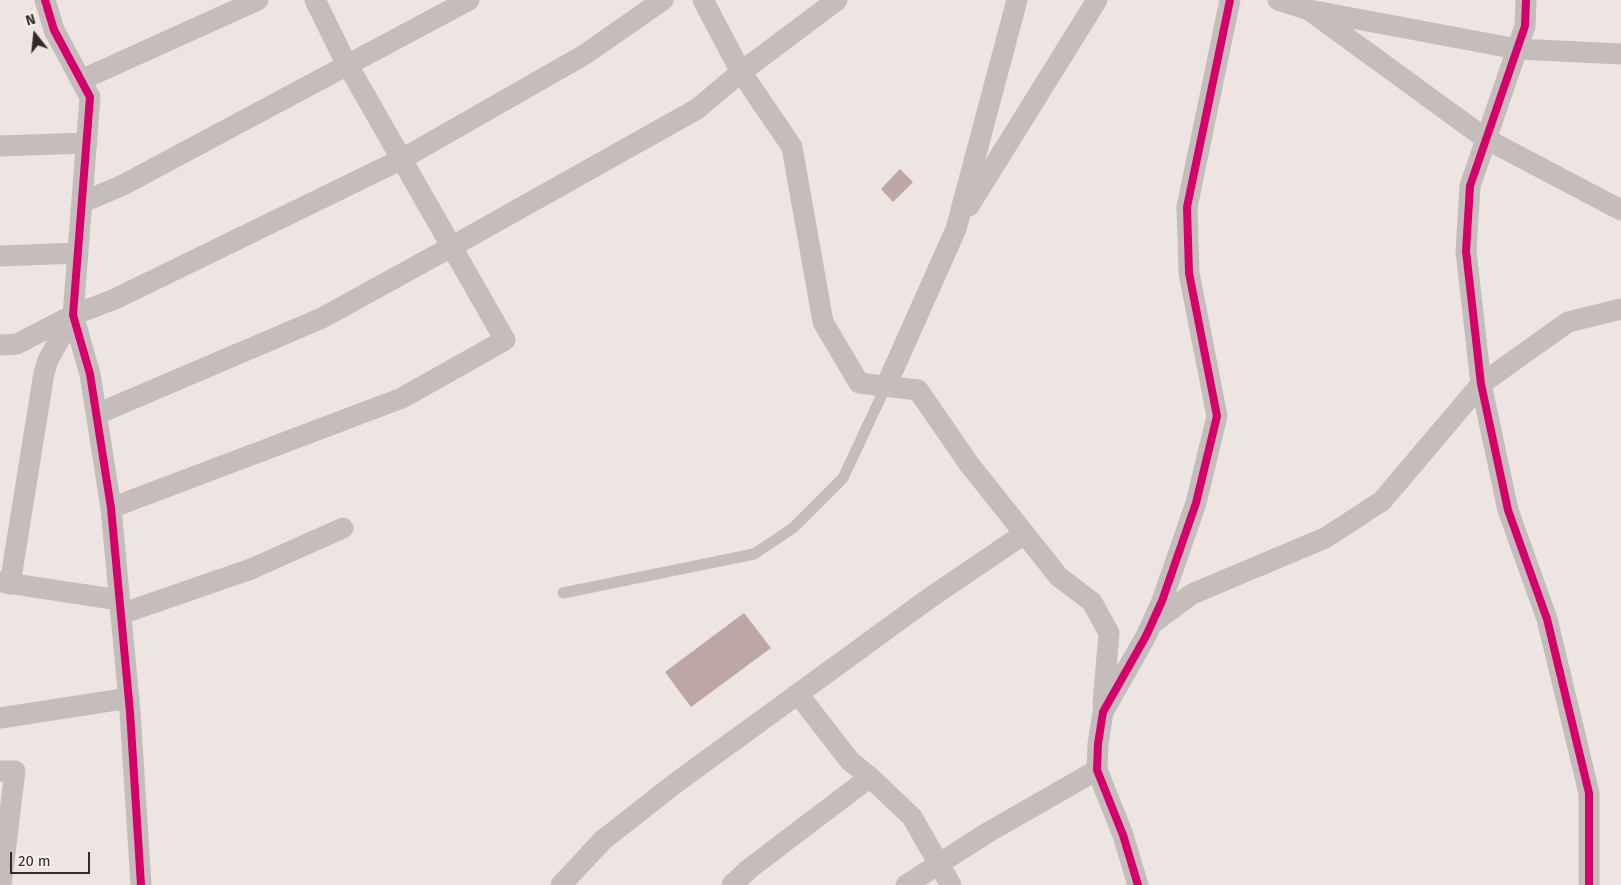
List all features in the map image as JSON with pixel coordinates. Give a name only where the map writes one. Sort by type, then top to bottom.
[{"type":"street","points":[[45,0],[54,30],[90,97],[73,315],[90,374],[111,508],[129,698],[141,885]]},
{"type":"street","points":[[81,80],[258,0]]},
{"type":"street","points":[[111,508],[402,398],[505,340],[348,65],[315,0]]},
{"type":"street","points":[[83,202],[123,185],[469,0]]},
{"type":"street","points":[[0,345],[17,344],[73,315],[115,299],[402,159],[584,55],[663,0]]},
{"type":"street","points":[[703,0],[741,72],[792,147],[823,322],[859,383],[918,390],[969,464],[1059,577],[1092,602],[1109,633],[1098,770],[1123,835],[1138,885]]},
{"type":"street","points":[[97,414],[322,318],[451,247],[697,109],[741,72],[837,0]]},
{"type":"street","points":[[956,229],[1017,0]]},
{"type":"street","points":[[886,386],[956,229],[1098,0]]},
{"type":"street","points":[[1102,712],[1151,625],[1162,601],[1196,503],[1217,416],[1189,273],[1187,207],[1230,0]]},
{"type":"street","points":[[1278,0],[1309,10],[1517,48],[1621,54]]},
{"type":"street","points":[[1526,0],[1525,26],[1470,186],[1466,251],[1481,384],[1508,510],[1547,619],[1589,793],[1589,885]]},
{"type":"street","points":[[1309,10],[1486,139],[1621,210]]},
{"type":"street","points":[[0,146],[87,143]]},
{"type":"street","points":[[0,256],[78,254]]},
{"type":"street","points":[[1151,625],[1192,594],[1325,538],[1382,501],[1481,384],[1568,322],[1621,309]]},
{"type":"street","points":[[73,315],[48,360],[44,373],[5,583],[120,607],[251,569],[343,528]]},
{"type":"street","points":[[561,885],[604,840],[677,782],[931,597],[1024,534]]},
{"type":"street","points":[[798,694],[850,761],[870,777],[912,817],[951,885]]},
{"type":"street","points":[[0,718],[129,698]]},
{"type":"street","points":[[906,885],[987,833],[1098,770]]},
{"type":"street","points":[[0,771],[15,771],[1,885]]},
{"type":"street","points":[[732,885],[749,869],[870,777]]},
{"type":"lane","points":[[563,593],[754,554],[793,528],[842,478],[886,386]]},
{"type":"building","points":[[900,169],[913,182],[893,202],[881,189]]},
{"type":"building","points":[[744,613],[771,648],[691,707],[665,672]]},
{"type":"cycle path","points":[[45,0],[54,30],[90,97],[73,315],[90,374],[111,508],[130,712],[141,885]]},
{"type":"cycle path","points":[[1138,885],[1123,835],[1097,770],[1098,744],[1103,712],[1146,636],[1162,601],[1196,503],[1217,416],[1189,273],[1187,207],[1230,0]]},
{"type":"cycle path","points":[[1526,0],[1525,26],[1470,186],[1466,251],[1481,384],[1508,510],[1547,619],[1589,793],[1589,885]]}]
